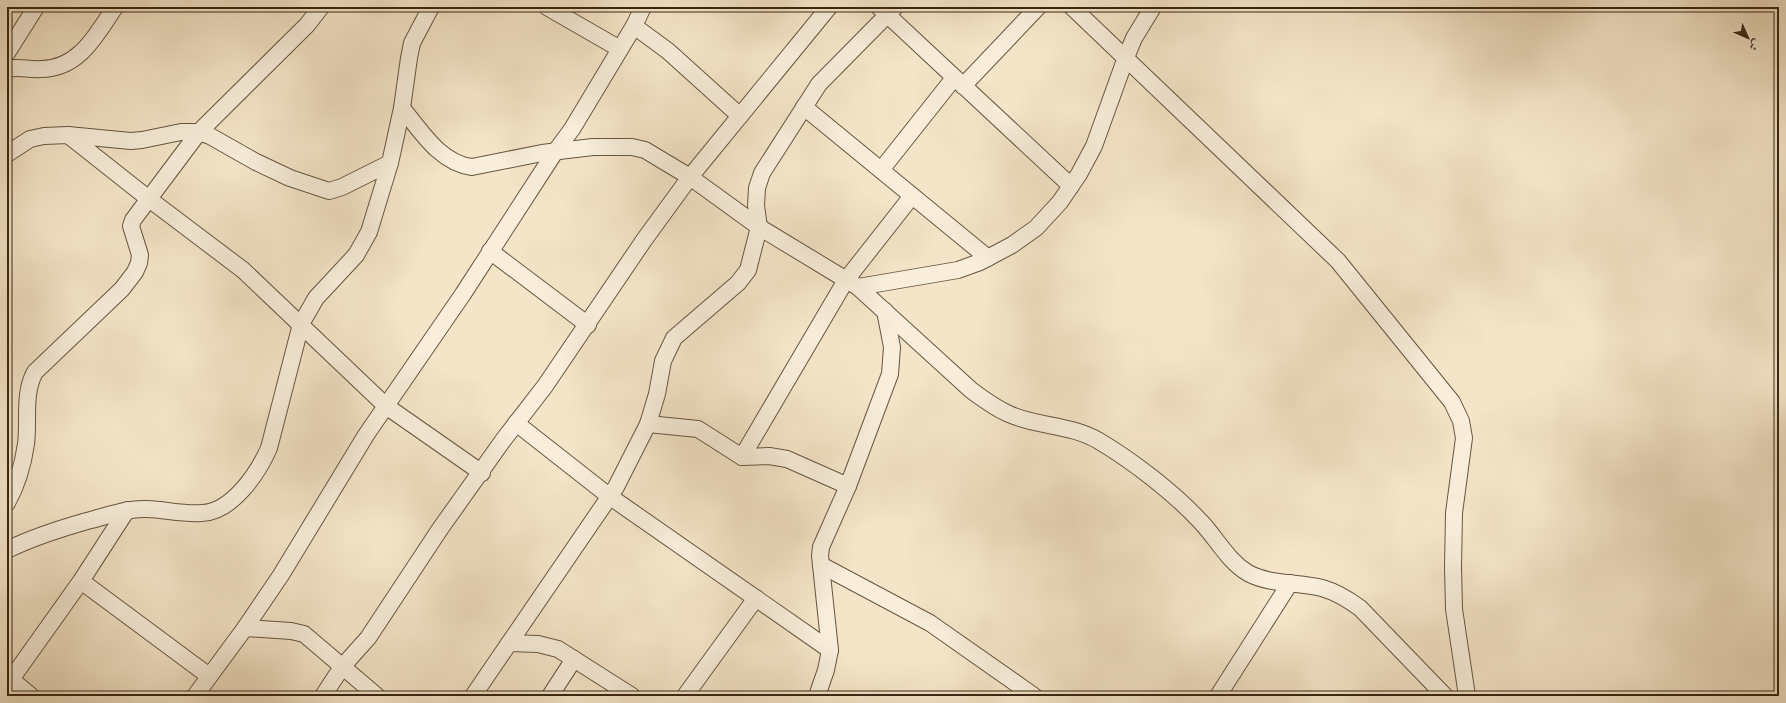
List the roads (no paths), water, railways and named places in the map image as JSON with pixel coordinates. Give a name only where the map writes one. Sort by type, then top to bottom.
[{"type":"street","points":[[7,53],[36,7]]},
{"type":"street","points":[[7,69],[17,67],[50,68],[74,60],[89,46],[116,7]]},
{"type":"street","points":[[7,503],[16,488],[26,445],[31,380],[35,372],[122,289],[135,272],[139,263],[140,255],[130,226],[199,132],[307,25],[321,7]]},
{"type":"street","points":[[7,550],[49,531],[127,510],[158,509],[208,513],[219,508],[237,496],[262,466],[269,448],[300,324],[316,298],[356,255],[369,232],[390,163],[402,108],[412,43],[431,7]]},
{"type":"street","points":[[547,7],[620,49]]},
{"type":"street","points":[[195,696],[208,676],[245,628],[281,575],[322,506],[386,406],[555,152],[572,129],[634,26],[643,7]]},
{"type":"street","points":[[323,696],[342,667],[368,638],[440,529],[588,325],[644,240],[690,177],[828,7]]},
{"type":"street","points":[[881,170],[959,82],[1038,7]]},
{"type":"street","points":[[1072,7],[1125,60],[1338,261],[1452,402],[1462,421],[1464,438],[1454,513],[1453,574],[1454,609],[1467,696]]},
{"type":"street","points":[[852,284],[958,270],[988,258],[1036,228],[1060,202],[1094,146],[1134,38],[1154,7]]},
{"type":"street","points":[[473,696],[616,487],[648,424],[658,394],[663,361],[674,338],[738,283],[748,270],[759,227],[756,206],[757,188],[762,173],[804,107],[828,73],[887,10],[959,82],[1071,186]]},
{"type":"street","points":[[634,26],[668,51],[740,116]]},
{"type":"street","points":[[804,107],[988,258]]},
{"type":"street","points":[[402,108],[441,154],[454,162],[472,168],[555,152],[593,147],[638,148],[645,150],[690,177],[759,227],[852,284],[885,311],[971,390],[988,403],[1010,415],[1065,427],[1099,441],[1177,499],[1202,523],[1234,562],[1248,573],[1261,578],[1324,588],[1346,598],[1360,608],[1444,696]]},
{"type":"street","points":[[7,154],[30,139],[54,135],[131,141],[181,132],[199,132],[210,136],[256,162],[290,178],[329,191],[342,187],[390,163]]},
{"type":"street","points":[[68,135],[149,199],[233,261],[386,406],[482,472]]},
{"type":"street","points":[[742,457],[852,284],[912,196]]},
{"type":"street","points":[[490,251],[588,325]]},
{"type":"street","points":[[818,696],[830,650],[820,556],[822,543],[848,486],[890,374],[892,347],[885,311]]},
{"type":"street","points":[[516,423],[609,496],[830,650]]},
{"type":"street","points":[[648,424],[698,429],[742,457],[768,456],[787,458],[848,486]]},
{"type":"street","points":[[31,696],[8,680],[81,581],[127,510]]},
{"type":"street","points":[[821,565],[930,623],[1032,696]]},
{"type":"street","points":[[81,581],[208,676]]},
{"type":"street","points":[[1218,696],[1290,583]]},
{"type":"street","points":[[685,696],[756,598]]},
{"type":"street","points":[[245,628],[299,632],[312,641],[377,696]]},
{"type":"street","points":[[509,643],[549,645],[632,696]]},
{"type":"street","points":[[550,696],[574,659]]}]
